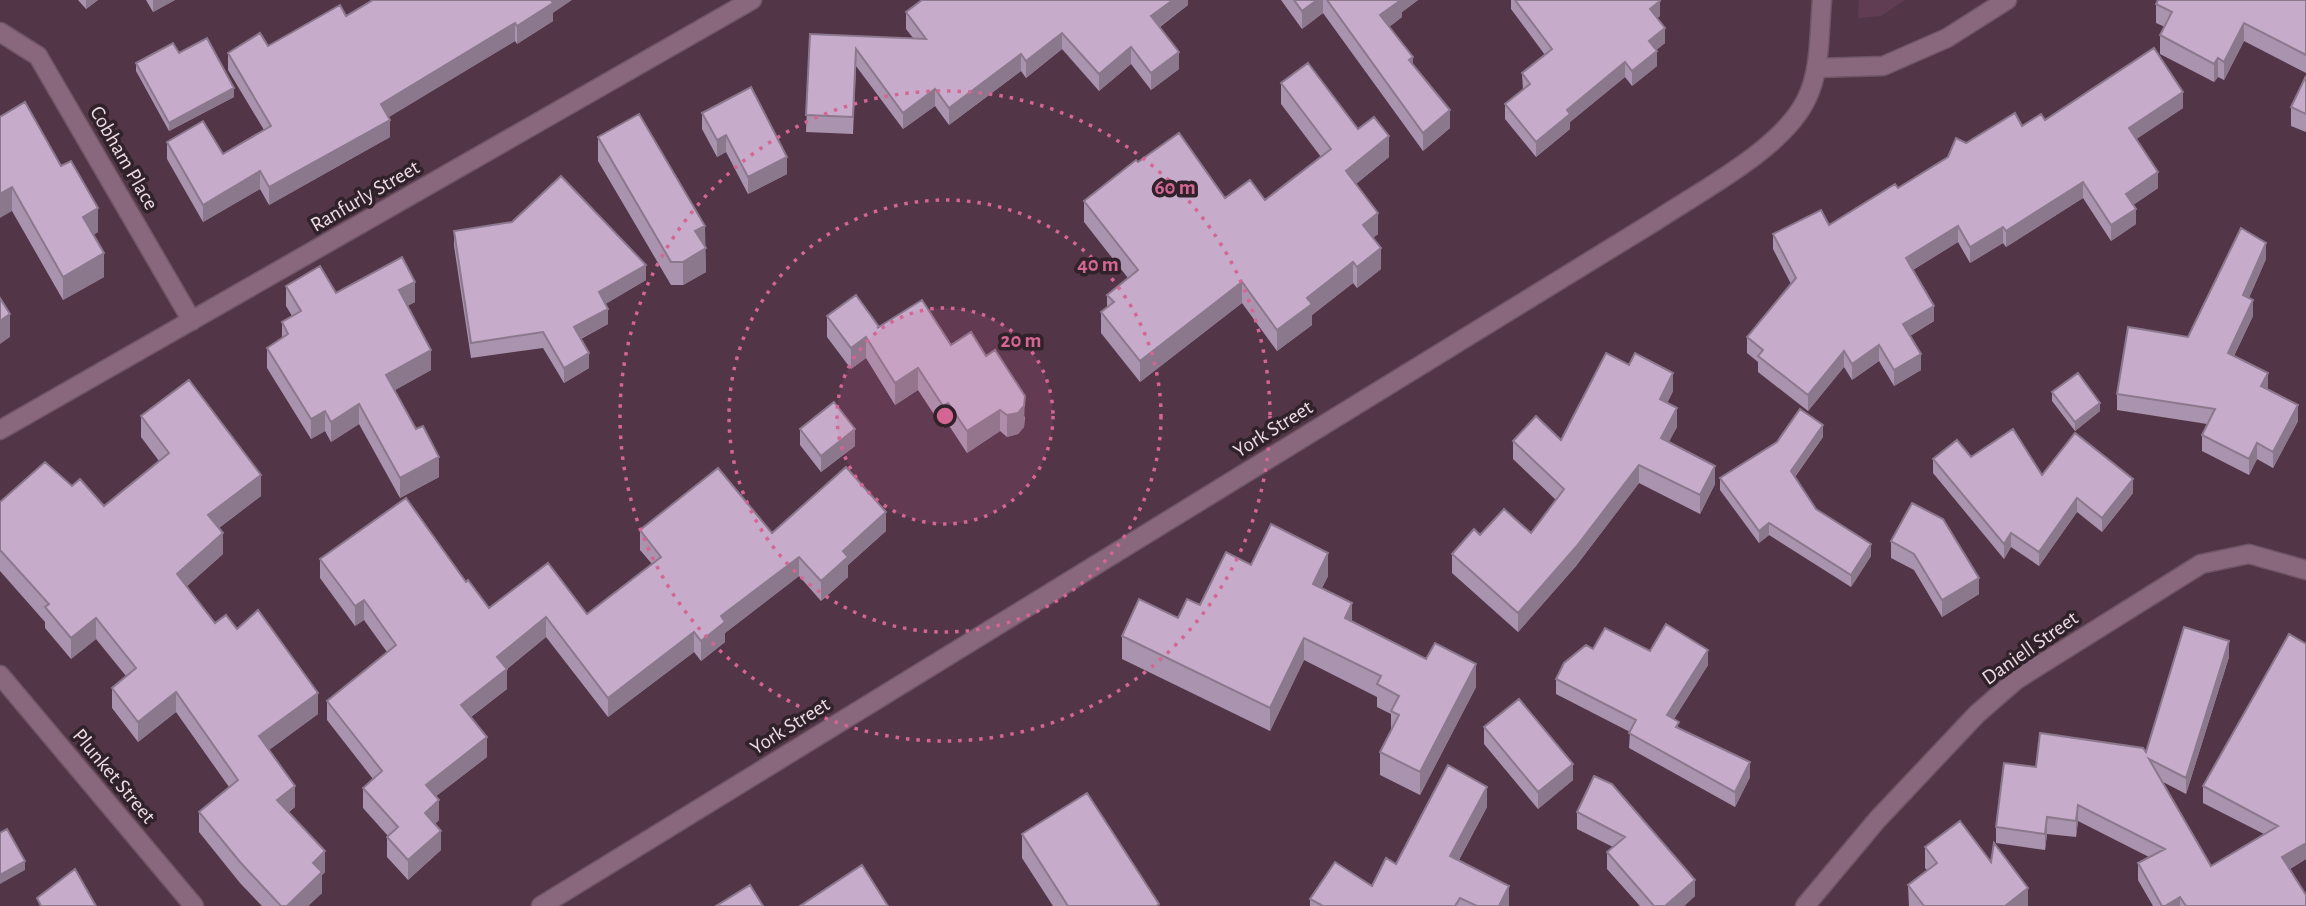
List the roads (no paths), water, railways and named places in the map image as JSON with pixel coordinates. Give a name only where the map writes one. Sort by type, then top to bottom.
[{"type":"street","name":"Ranfurly Street","points":[[0,430],[752,0]]},
{"type":"street","name":"York Street","points":[[541,906],[1657,220],[1734,170],[1785,129],[1806,100],[1816,68],[1822,0]]},
{"type":"street","points":[[1816,68],[1883,66],[1947,38],[2007,0]]},
{"type":"street","name":"Cobham Place","points":[[0,32],[38,56],[192,321]]},
{"type":"street","name":"Daniell Street","points":[[1805,906],[1893,803],[1977,714],[2015,680],[2201,564],[2249,554],[2306,570]]},
{"type":"street","name":"Plunket Street","points":[[0,675],[194,906]]}]
